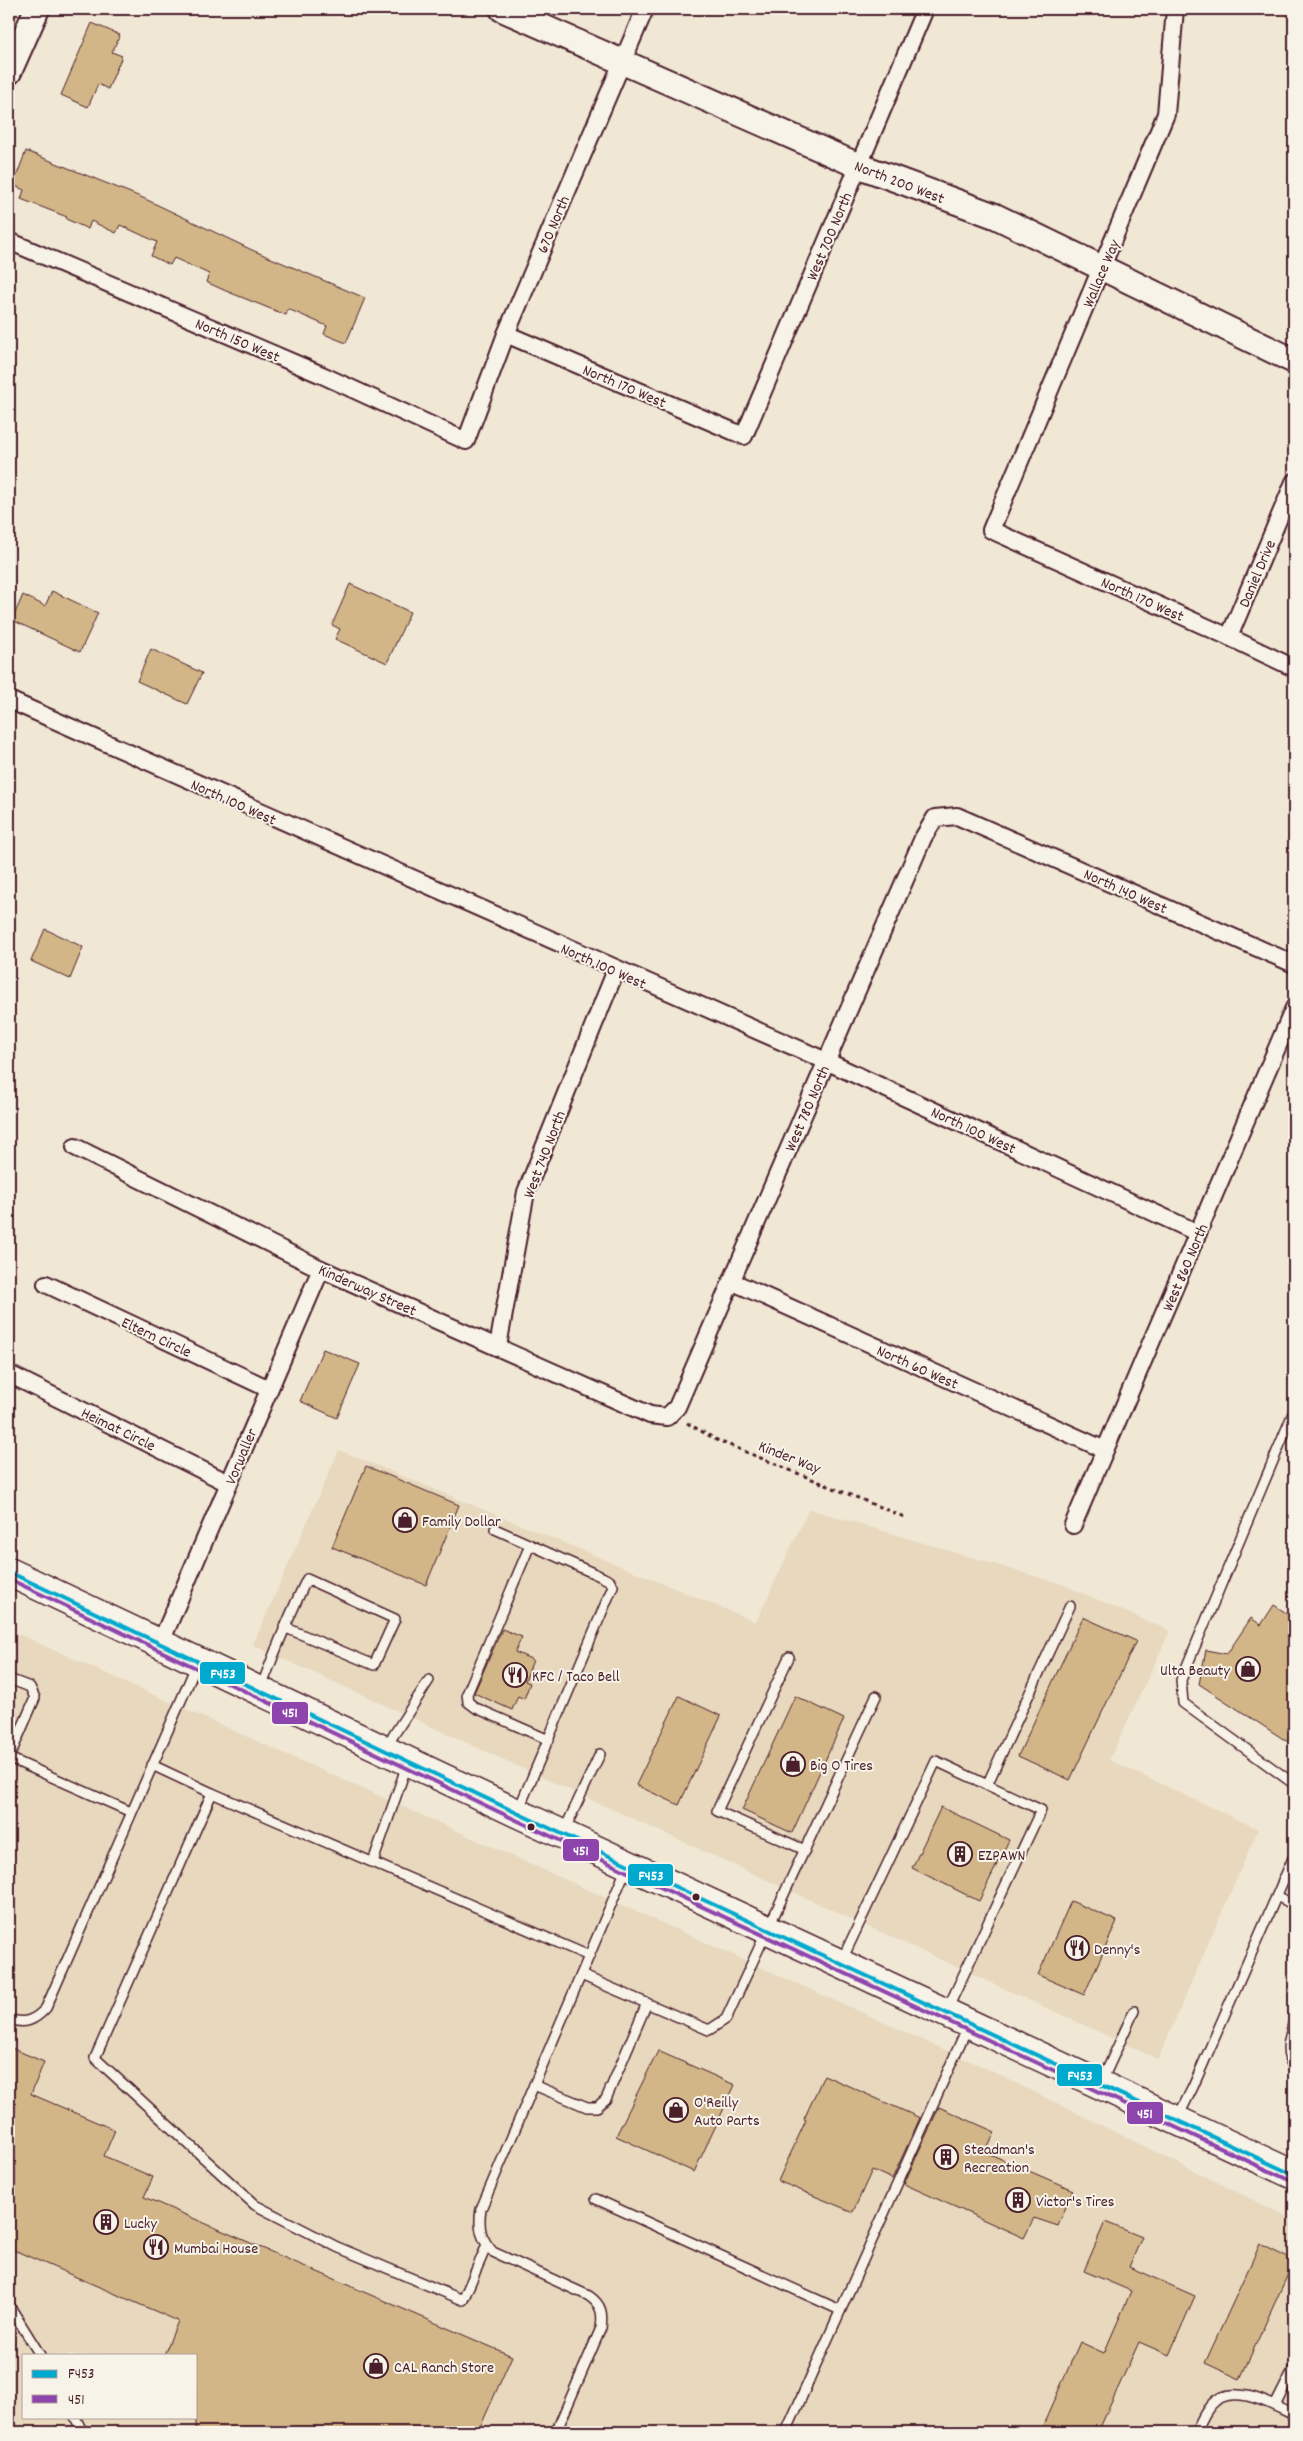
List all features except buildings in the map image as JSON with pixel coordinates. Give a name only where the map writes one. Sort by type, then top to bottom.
[{"type":"highway","points":[[9,1572],[517,1813],[1294,2174]]},
{"type":"street","points":[[9,72],[37,9]]},
{"type":"street","name":"North 200 West","points":[[502,9],[858,165],[995,216],[1294,361]]},
{"type":"street","name":"670 North","points":[[466,441],[506,334],[645,9]]},
{"type":"street","name":"West 700 North","points":[[744,436],[925,9]]},
{"type":"street","name":"Wallace Way","points":[[991,530],[1166,114],[1175,9]]},
{"type":"street","name":"North 150 West","points":[[9,241],[322,375],[466,441]]},
{"type":"street","name":"North 170 West","points":[[506,334],[744,436]]},
{"type":"street","name":"Daniel Drive","points":[[1230,637],[1294,482]]},
{"type":"street","name":"North 170 West","points":[[991,530],[1230,637],[1294,668]]},
{"type":"street","name":"North 100 West","points":[[9,700],[616,970],[826,1061],[1198,1233]]},
{"type":"street","name":"North 140 West","points":[[957,816],[1294,964]]},
{"type":"street","name":"West 780 North","points":[[667,1417],[677,1406],[923,838],[935,818],[957,816]]},
{"type":"street","name":"West 740 North","points":[[498,1346],[526,1192],[616,970]]},
{"type":"street","name":"West 860 North","points":[[1073,1525],[1294,1008]]},
{"type":"street","name":"Kinderway Street","points":[[75,1147],[321,1269],[650,1415],[667,1417]]},
{"type":"street","name":"Vorwaller","points":[[160,1644],[321,1269]]},
{"type":"street","name":"North 60 West","points":[[731,1281],[1105,1450]]},
{"type":"street","name":"Eltern Circle","points":[[46,1284],[269,1389]]},
{"type":"street","name":"Heimat Circle","points":[[9,1374],[228,1483]]},
{"type":"lane","points":[[1294,1411],[1182,1680],[1183,1703],[1294,1784]]},
{"type":"lane","points":[[495,1529],[602,1577],[610,1581],[613,1586],[517,1813]]},
{"type":"lane","points":[[530,1545],[467,1694],[468,1702],[476,1708],[549,1740]]},
{"type":"lane","points":[[260,1690],[284,1627],[307,1579],[395,1619],[374,1665],[284,1627]]},
{"type":"lane","points":[[987,1785],[1070,1606]]},
{"type":"lane","points":[[789,1657],[717,1811],[805,1850]]},
{"type":"lane","points":[[9,2019],[17,2022],[28,2022],[38,2017],[46,2008],[198,1662]]},
{"type":"lane","points":[[9,1679],[30,1687],[35,1698],[9,1758],[131,1812]]},
{"type":"lane","points":[[373,1862],[397,1755],[429,1680]]},
{"type":"lane","points":[[581,1974],[709,2030],[726,2019],[876,1696]]},
{"type":"lane","points":[[563,1834],[600,1754]]},
{"type":"lane","points":[[786,2432],[840,2310],[1041,1810],[936,1761],[840,1964]]},
{"type":"lane","points":[[152,1765],[589,1956]]},
{"type":"lane","points":[[212,1792],[95,2058],[236,2185],[255,2205],[336,2246],[462,2300],[487,2245]]},
{"type":"lane","points":[[1177,2119],[1193,2087],[1294,1856]]},
{"type":"lane","points":[[556,2432],[601,2328],[603,2314],[598,2302],[589,2296],[493,2252],[482,2241],[478,2224],[481,2209],[628,1864]]},
{"type":"lane","points":[[1277,1896],[1294,1905]]},
{"type":"lane","points":[[534,2084],[587,2107],[597,2107],[606,2099],[647,2003]]},
{"type":"lane","points":[[1101,2084],[1134,2011]]},
{"type":"lane","points":[[1294,2021],[1288,2044],[1290,2062],[1294,2067]]},
{"type":"lane","points":[[596,2199],[840,2310]]},
{"type":"lane","points":[[9,2305],[39,2354]]},
{"type":"lane","points":[[1275,2406],[1294,2368]]},
{"type":"lane","points":[[1196,2432],[1212,2404],[1223,2396],[1239,2395],[1261,2400],[1294,2416]]},
{"type":"lane","points":[[76,2418],[81,2429],[86,2432]]},
{"type":"path","name":"Kinder Way","points":[[667,1417],[689,1424],[717,1440],[904,1517]]},
{"type":"shaded area","points":[[339,1450],[756,1622],[809,1509],[1061,1584],[1170,1631],[1109,1760],[1258,1829],[1158,2059],[253,1645]]},
{"type":"shaded area","points":[[9,1630],[983,2067],[1294,2220],[1294,2432],[26,2432],[9,2424]]},
{"type":"transit line","name":"F453","points":[[9,1572],[517,1813],[1294,2175]]},
{"type":"transit line","name":"451","points":[[9,1579],[514,1819],[1291,2181]]},
{"type":"place","name":"Family Dollar","points":[[405,1520]]},
{"type":"place","name":"Ulta Beauty","points":[[1248,1669]]},
{"type":"place","name":"KFC / Taco Bell","points":[[515,1675]]},
{"type":"place","name":"Big O Tires","points":[[793,1764]]},
{"type":"place","name":"EZPAWN","points":[[960,1854]]},
{"type":"place","name":"Denny's","points":[[1077,1948]]},
{"type":"place","name":"O'Reilly Auto Parts","points":[[676,2110]]},
{"type":"place","name":"Steadman's Recreation","points":[[946,2157]]},
{"type":"place","name":"Victor's Tires","points":[[1018,2200]]},
{"type":"place","name":"Lucky","points":[[106,2222]]},
{"type":"place","name":"Mumbai House","points":[[156,2247]]},
{"type":"place","name":"CAL Ranch Store","points":[[376,2366]]}]
